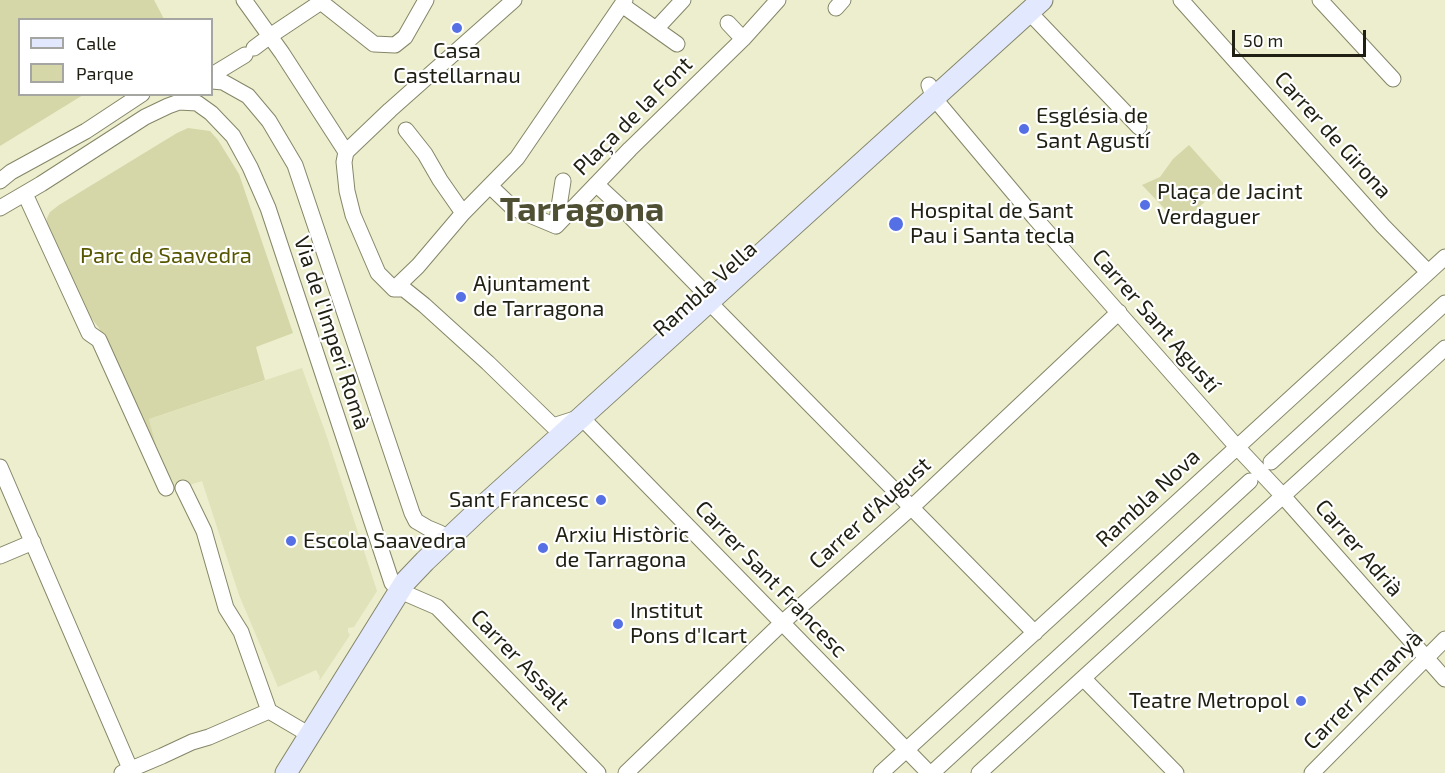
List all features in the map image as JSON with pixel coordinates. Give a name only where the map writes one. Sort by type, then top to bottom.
[{"type":"main road","name":"Rambla Vella","points":[[396,587],[405,582],[424,561],[581,417],[706,297],[1031,4]]},
{"type":"main road","name":"Rambla Vella","points":[[396,587],[422,551],[553,426],[706,297]]},
{"type":"main road","points":[[277,773],[396,587],[414,583],[485,513],[563,443],[581,417]]},
{"type":"main road","points":[[286,773],[396,587]]},
{"type":"street","points":[[244,0],[282,52],[346,152]]},
{"type":"street","points":[[213,74],[250,52],[321,2],[374,44],[395,45],[405,37],[426,0]]},
{"type":"street","points":[[514,0],[439,65],[346,152],[344,162],[348,191],[353,215],[378,273],[394,289],[404,289],[424,305],[553,426],[581,417]]},
{"type":"street","points":[[656,29],[683,0]]},
{"type":"street","name":"Plaça de la Font","points":[[556,226],[743,39],[778,0]]},
{"type":"street","name":"Carrer de Girona","points":[[1181,0],[1428,272]]},
{"type":"street","points":[[1320,0],[1394,79]]},
{"type":"street","points":[[394,289],[517,158],[623,2],[677,44]]},
{"type":"street","points":[[1031,4],[1093,79],[1139,127]]},
{"type":"street","points":[[728,23],[743,39]]},
{"type":"street","name":"Via de l'Imperi Romà","points":[[213,81],[223,82],[248,96],[269,121],[295,165],[412,513],[416,520],[440,533]]},
{"type":"street","name":"Carrer Sant Agustí","points":[[932,91],[1034,217],[1237,447]]},
{"type":"street","points":[[0,181],[11,172],[86,131],[139,96]]},
{"type":"street","name":"Via de l'Imperi Romà","points":[[25,194],[145,117],[179,102],[197,103],[211,113],[233,136],[268,208],[396,587]]},
{"type":"street","points":[[406,130],[425,154],[463,213]]},
{"type":"street","name":"Plaça de la Font","points":[[556,226],[563,181]]},
{"type":"street","points":[[596,184],[632,218],[706,297],[1035,633]]},
{"type":"street","points":[[490,186],[513,208],[556,226]]},
{"type":"street","points":[[0,208],[25,194],[89,333],[99,340],[166,488]]},
{"type":"street","name":"Rambla Nova","points":[[881,773],[1445,256]]},
{"type":"street","points":[[1271,462],[1445,303]]},
{"type":"street","name":"Carrer d'August","points":[[626,773],[783,622],[912,507],[1119,312]]},
{"type":"street","points":[[979,773],[1445,348]]},
{"type":"street","name":"Carrer Sant Francesc","points":[[581,417],[930,773]]},
{"type":"street","name":"Carrer Adrià","points":[[1237,447],[1445,679]]},
{"type":"street","points":[[0,467],[129,772],[192,742],[269,711]]},
{"type":"street","points":[[930,773],[1250,481]]},
{"type":"street","points":[[183,488],[204,531],[226,608],[241,632],[269,711],[303,731]]},
{"type":"street","points":[[0,556],[33,542]]},
{"type":"street","name":"Carrer Assalt","points":[[396,587],[437,607],[598,773]]},
{"type":"street","name":"Carrer Armanyà","points":[[1312,773],[1445,639]]},
{"type":"street","points":[[1083,678],[1176,773]]},
{"type":"shaded area","name":"Escola Saavedra","points":[[302,368],[377,591],[354,627],[348,628],[350,635],[320,680],[316,670],[278,687],[239,595],[202,481],[174,490],[156,445],[149,419]]},
{"type":"green space","points":[[0,0],[154,0],[163,18],[18,18],[18,96],[81,96],[0,146]]},
{"type":"green space","name":"Parc de Saavedra","points":[[188,128],[210,131],[239,174],[293,333],[256,347],[265,380],[149,419],[156,445],[153,446],[99,328],[85,307],[81,305],[46,228],[47,218],[50,212],[59,205]]},
{"type":"green space","points":[[1189,145],[1224,184],[1180,225],[1142,185],[1160,177],[1173,159]]},
{"type":"place","name":"Casa Castellarnau","points":[[457,28]]},
{"type":"place","name":"Església de Sant Agustí","points":[[1024,129]]},
{"type":"place","name":"Plaça de Jacint Verdaguer","points":[[1145,205]]},
{"type":"place","name":"Hospital de Sant Pau i Santa tecla","points":[[896,224]]},
{"type":"place","name":"Ajuntament de Tarragona","points":[[461,297]]},
{"type":"place","name":"Sant Francesc","points":[[601,500]]},
{"type":"place","name":"Escola Saavedra","points":[[291,541]]},
{"type":"place","name":"Arxiu Històric de Tarragona","points":[[543,548]]},
{"type":"place","name":"Institut Pons d'Icart","points":[[618,624]]},
{"type":"place","name":"Teatre Metropol","points":[[1301,701]]},
{"type":"district","name":"Tarragona","points":[[582,210]]}]
